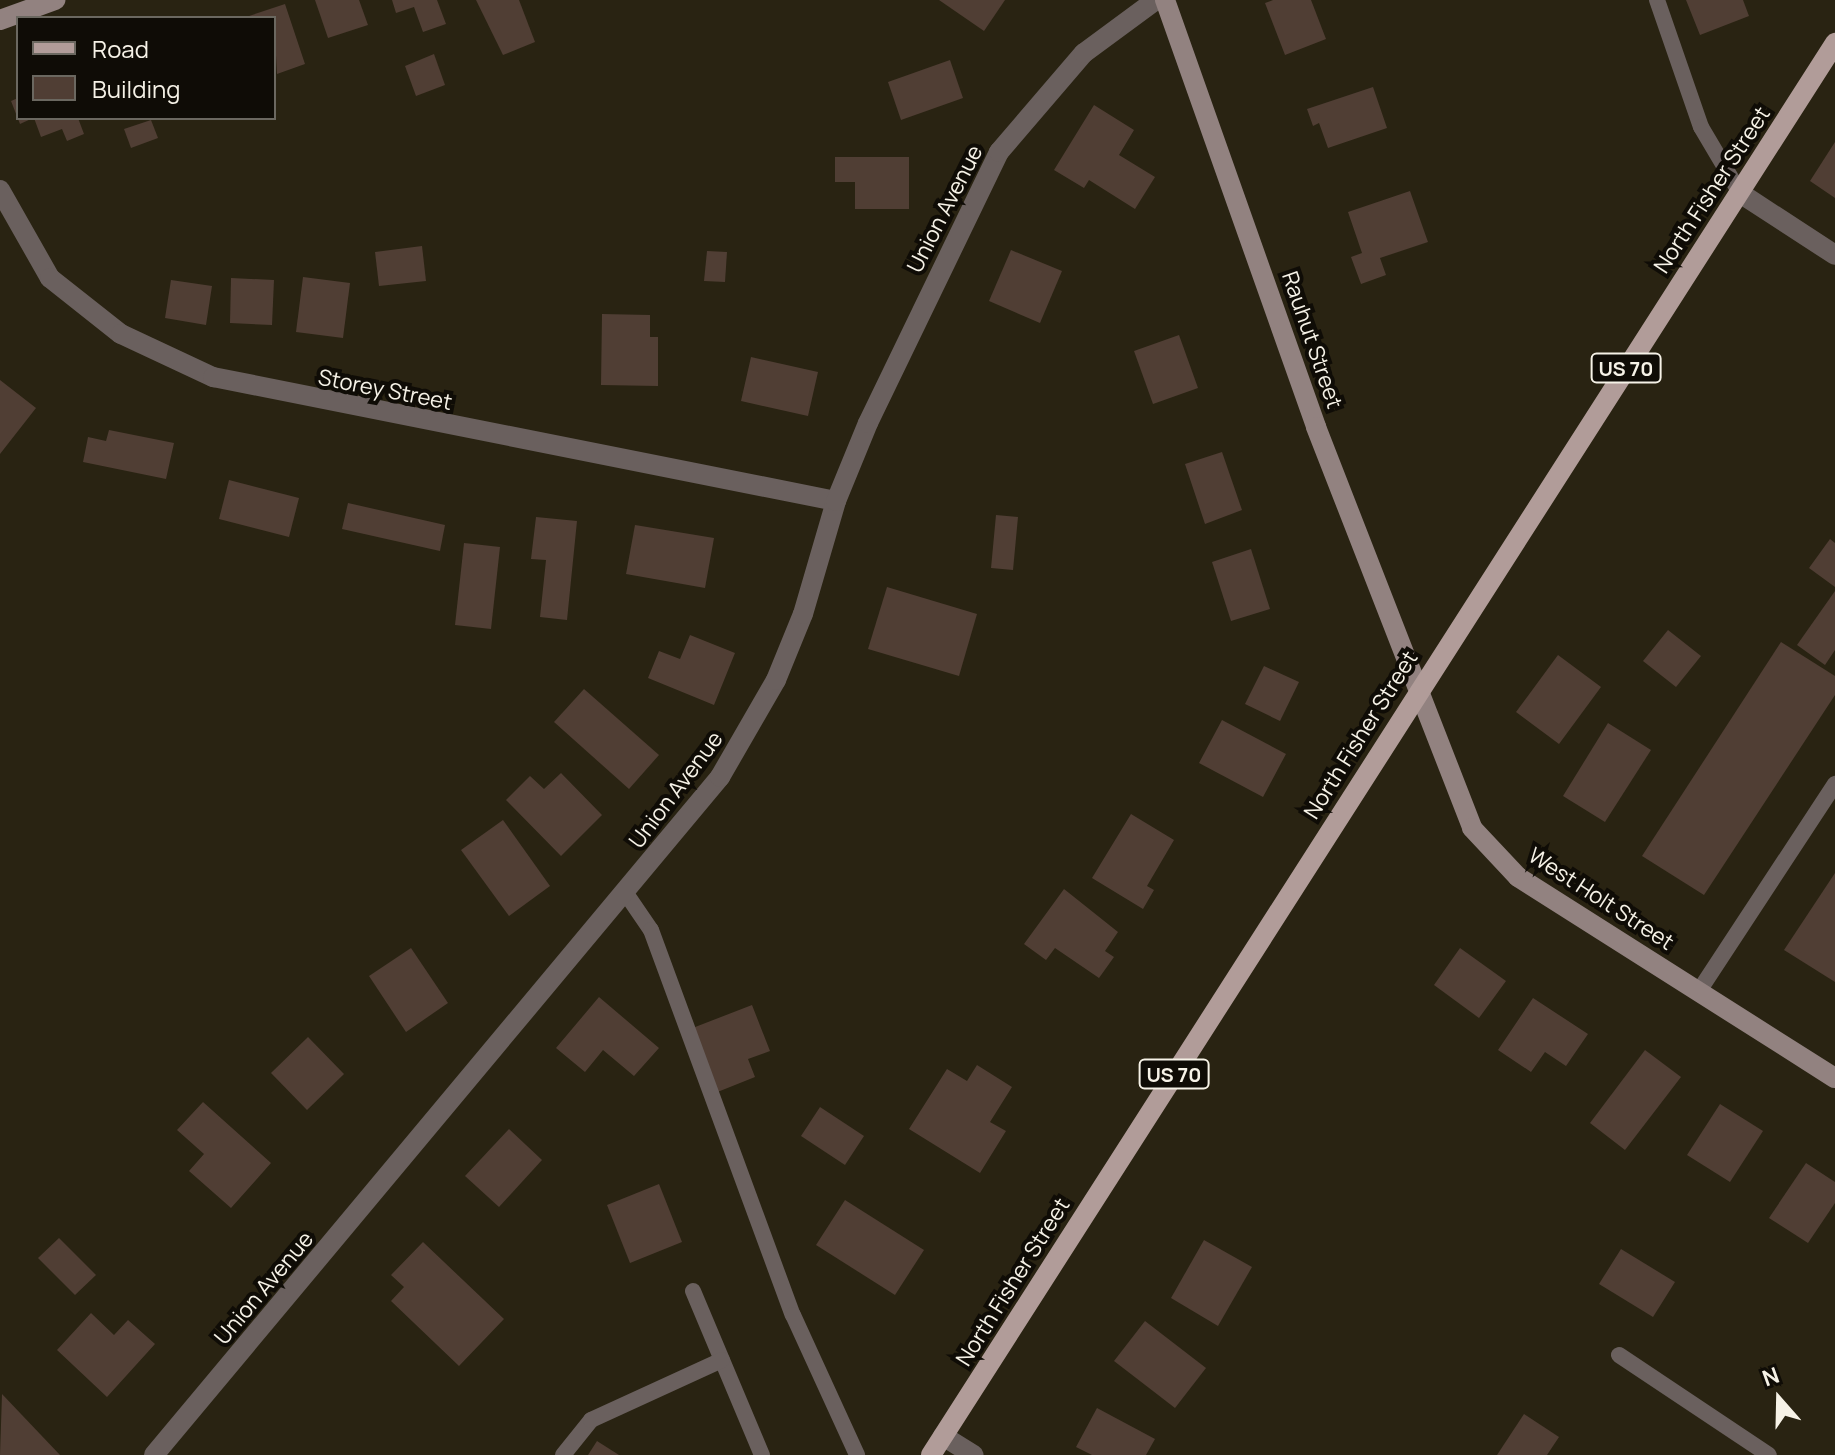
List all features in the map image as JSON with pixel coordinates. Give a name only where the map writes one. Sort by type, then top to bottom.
[{"type":"main road","points":[[0,20],[55,0]]},
{"type":"main road","name":"Rauhut Street","points":[[1165,0],[1416,694]]},
{"type":"main road","name":"North Fisher Street","points":[[931,1455],[1835,43]]},
{"type":"main road","name":"West Holt Street","points":[[1416,694],[1460,804],[1488,850],[1518,877],[1835,1078]]},
{"type":"street","name":"Union Avenue","points":[[154,1455],[627,895],[720,777],[756,719],[803,614],[836,501],[963,219],[999,152],[1084,53],[1156,0]]},
{"type":"street","name":"Storey Street","points":[[0,190],[50,278],[121,334],[213,377],[836,501]]},
{"type":"street","points":[[1740,193],[1835,255]]},
{"type":"street","points":[[943,1436],[973,1455]]},
{"type":"lane","points":[[1657,0],[1701,127],[1740,193]]},
{"type":"lane","points":[[1699,991],[1835,784]]},
{"type":"lane","points":[[627,895],[651,930],[793,1315],[857,1455]]},
{"type":"lane","points":[[693,1291],[762,1455]]},
{"type":"lane","points":[[1619,1355],[1769,1455]]},
{"type":"lane","points":[[563,1455],[591,1420],[722,1360]]},
{"type":"building","points":[[315,0],[359,0],[368,25],[328,38]]},
{"type":"building","points":[[392,0],[437,0],[446,24],[423,32],[414,7],[396,13]]},
{"type":"building","points":[[476,0],[519,0],[535,42],[503,55]]},
{"type":"building","points":[[939,0],[1005,0],[984,31]]},
{"type":"building","points":[[1273,0],[1311,0],[1326,39],[1285,55],[1265,3]]},
{"type":"building","points":[[1686,0],[1743,0],[1749,16],[1700,35]]},
{"type":"building","points":[[285,4],[305,64],[277,74],[276,16],[249,16]]},
{"type":"building","points":[[434,54],[445,85],[416,96],[405,66]]},
{"type":"building","points":[[950,60],[963,98],[901,120],[888,82]]},
{"type":"building","points":[[1373,87],[1387,128],[1328,148],[1319,123],[1313,126],[1307,109]]},
{"type":"building","points":[[1094,105],[1134,130],[1119,155],[1155,177],[1135,209],[1089,180],[1084,188],[1054,170]]},
{"type":"building","points":[[35,120],[79,120],[84,134],[67,141],[62,129],[41,137]]},
{"type":"building","points":[[151,120],[158,138],[131,148],[124,129]]},
{"type":"building","points":[[1835,142],[1835,198],[1810,181]]},
{"type":"building","points":[[835,157],[909,157],[909,209],[855,209],[855,182],[835,182]]},
{"type":"building","points":[[1410,191],[1428,242],[1380,258],[1386,275],[1361,284],[1351,257],[1362,253],[1348,212]]},
{"type":"building","points":[[422,246],[426,281],[379,286],[375,252]]},
{"type":"building","points":[[1011,250],[1062,271],[1040,323],[989,301]]},
{"type":"building","points":[[707,251],[727,252],[725,282],[704,281]]},
{"type":"building","points":[[303,277],[350,283],[343,338],[296,332]]},
{"type":"building","points":[[231,278],[274,280],[272,325],[230,323]]},
{"type":"building","points":[[171,280],[212,286],[206,325],[165,318]]},
{"type":"building","points":[[602,314],[650,315],[650,337],[658,337],[658,386],[601,385]]},
{"type":"building","points":[[1179,335],[1198,388],[1153,404],[1134,351]]},
{"type":"building","points":[[751,357],[818,372],[808,416],[741,401]]},
{"type":"building","points":[[0,380],[36,408],[0,454]]},
{"type":"building","points":[[109,430],[174,443],[166,479],[83,462],[88,437],[106,441]]},
{"type":"building","points":[[1222,452],[1242,510],[1205,524],[1185,464]]},
{"type":"building","points":[[229,480],[299,498],[289,537],[219,519]]},
{"type":"building","points":[[348,503],[445,525],[440,551],[342,529]]},
{"type":"building","points":[[996,515],[1018,517],[1013,570],[991,568]]},
{"type":"building","points":[[536,517],[577,521],[567,620],[540,617],[546,560],[531,559]]},
{"type":"building","points":[[635,525],[714,538],[705,588],[626,574]]},
{"type":"building","points":[[1830,539],[1835,543],[1835,587],[1809,568]]},
{"type":"building","points":[[464,543],[500,547],[491,629],[455,625]]},
{"type":"building","points":[[1251,549],[1270,609],[1231,621],[1212,562]]},
{"type":"building","points":[[887,587],[977,614],[959,676],[868,649]]},
{"type":"building","points":[[1835,591],[1835,650],[1825,665],[1797,645]]},
{"type":"building","points":[[1668,630],[1701,656],[1676,687],[1643,661]]},
{"type":"building","points":[[690,635],[735,653],[714,705],[648,678],[659,651],[680,659]]},
{"type":"building","points":[[1781,642],[1835,676],[1835,695],[1704,895],[1642,856]]},
{"type":"building","points":[[1558,655],[1601,687],[1559,744],[1516,712]]},
{"type":"building","points":[[1264,666],[1299,682],[1280,721],[1245,704]]},
{"type":"building","points":[[584,689],[659,755],[629,789],[554,722]]},
{"type":"building","points":[[1222,720],[1286,754],[1263,797],[1199,763]]},
{"type":"building","points":[[1608,723],[1651,750],[1605,822],[1563,796]]},
{"type":"building","points":[[561,773],[602,815],[561,856],[506,800],[530,776],[544,789]]},
{"type":"building","points":[[1131,814],[1174,840],[1147,886],[1154,890],[1143,909],[1092,878]]},
{"type":"building","points":[[503,820],[550,886],[509,916],[461,850]]},
{"type":"building","points":[[1835,873],[1835,982],[1784,950]]},
{"type":"building","points":[[1064,889],[1118,932],[1105,951],[1114,957],[1099,978],[1055,948],[1046,960],[1024,944]]},
{"type":"building","points":[[411,948],[448,1003],[406,1032],[369,976]]},
{"type":"building","points":[[1460,948],[1506,981],[1479,1018],[1434,985]]},
{"type":"building","points":[[599,997],[659,1048],[634,1076],[603,1050],[585,1072],[556,1048]]},
{"type":"building","points":[[1533,998],[1588,1034],[1566,1066],[1545,1052],[1531,1072],[1498,1050]]},
{"type":"building","points":[[752,1005],[770,1051],[748,1059],[755,1077],[715,1093],[690,1029]]},
{"type":"building","points":[[308,1037],[344,1074],[307,1110],[271,1073]]},
{"type":"building","points":[[1645,1050],[1681,1077],[1625,1150],[1590,1123]]},
{"type":"building","points":[[977,1065],[1012,1087],[990,1122],[1006,1131],[980,1173],[909,1129],[947,1069],[967,1081]]},
{"type":"building","points":[[203,1102],[271,1163],[231,1208],[189,1171],[204,1154],[177,1130]]},
{"type":"building","points":[[1720,1104],[1763,1131],[1730,1182],[1687,1155]]},
{"type":"building","points":[[820,1107],[864,1136],[845,1165],[801,1136]]},
{"type":"building","points":[[509,1129],[542,1160],[499,1207],[465,1176]]},
{"type":"building","points":[[1806,1163],[1835,1182],[1835,1203],[1808,1243],[1769,1218]]},
{"type":"building","points":[[659,1184],[682,1242],[630,1263],[607,1205]]},
{"type":"building","points":[[845,1200],[924,1250],[895,1295],[816,1245]]},
{"type":"building","points":[[59,1238],[96,1275],[75,1295],[38,1258]]},
{"type":"building","points":[[1204,1240],[1252,1267],[1218,1326],[1171,1298]]},
{"type":"building","points":[[423,1242],[504,1319],[459,1366],[391,1301],[404,1287],[391,1275]]},
{"type":"building","points":[[1621,1249],[1675,1282],[1653,1317],[1599,1284]]},
{"type":"building","points":[[91,1313],[114,1335],[128,1320],[155,1344],[107,1397],[57,1350]]},
{"type":"building","points":[[1145,1321],[1206,1368],[1175,1408],[1114,1361]]},
{"type":"building","points":[[2,1394],[60,1455],[0,1455]]},
{"type":"building","points":[[1097,1408],[1155,1439],[1146,1455],[1092,1455],[1076,1447]]},
{"type":"building","points":[[1524,1414],[1559,1437],[1547,1455],[1497,1455]]},
{"type":"building","points":[[597,1441],[619,1455],[588,1455]]}]
